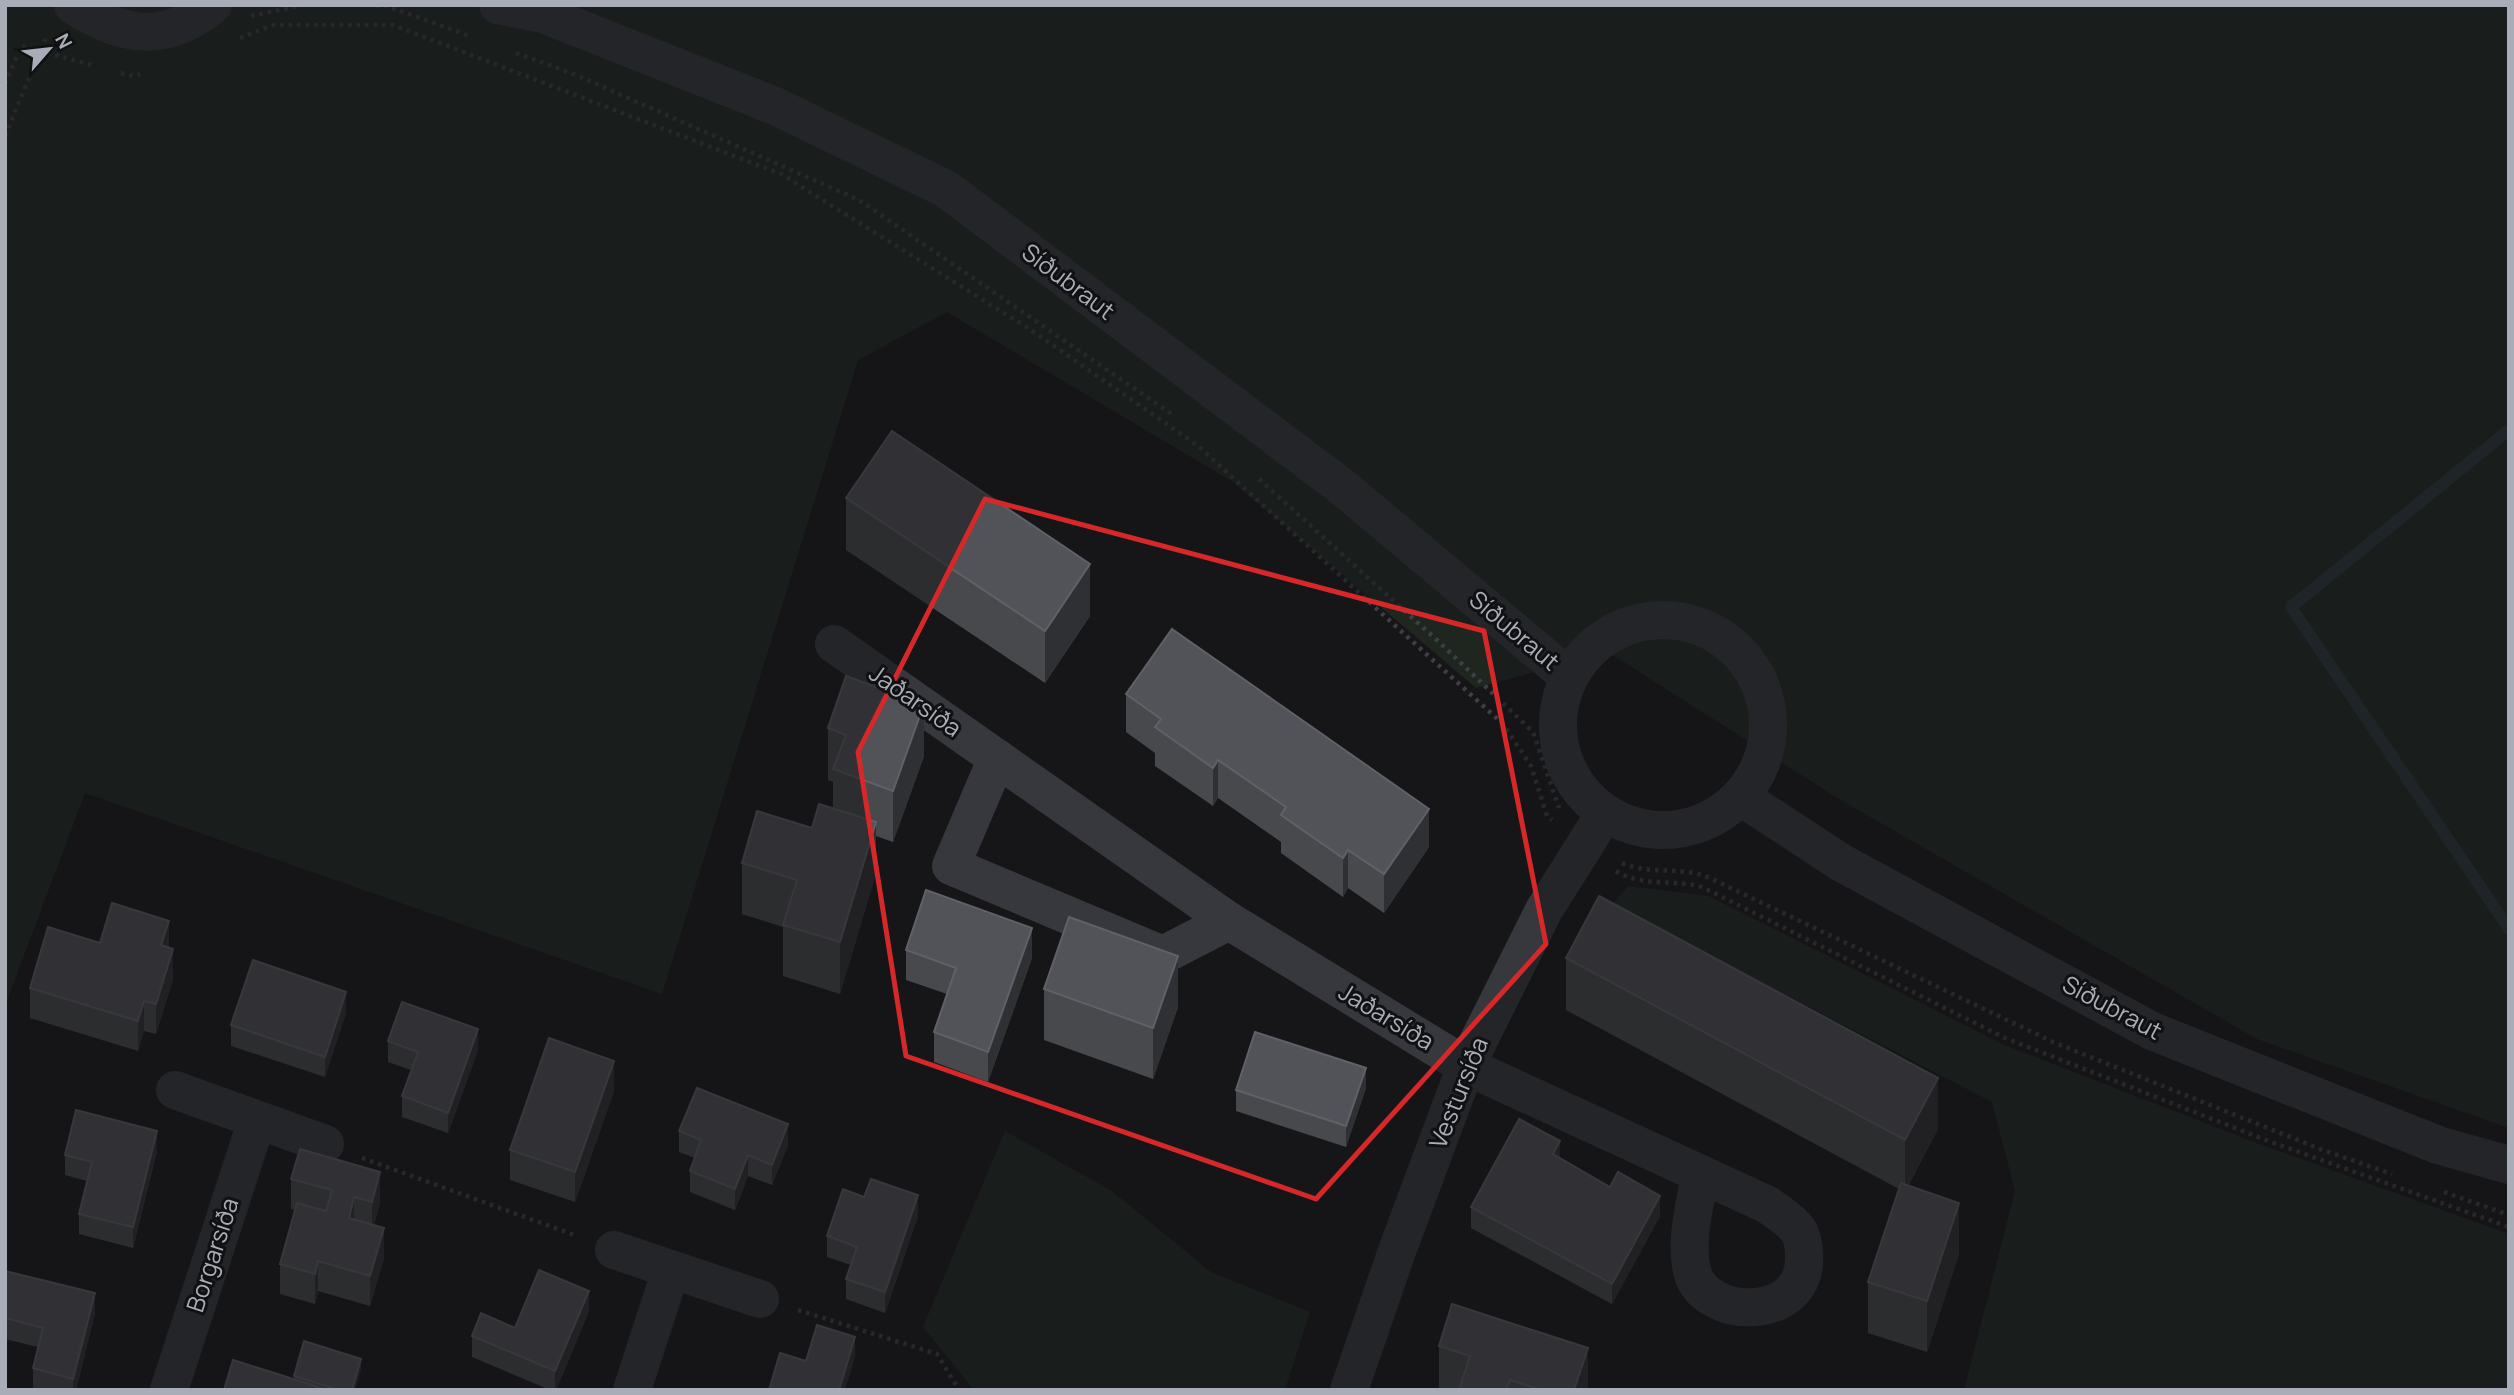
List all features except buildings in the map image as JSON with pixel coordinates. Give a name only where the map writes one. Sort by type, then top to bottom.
[{"type":"street","points":[[74,5],[110,26],[133,32],[166,30],[197,18],[213,5]]},
{"type":"street","name":"Síðubraut","points":[[498,5],[543,14],[775,106],[946,189],[1341,486],[1569,677]]},
{"type":"street","points":[[1678,620],[1710,630],[1737,649],[1756,675],[1768,705],[1769,738],[1759,770],[1741,797],[1721,814],[1696,827],[1669,831],[1641,829],[1615,820],[1591,834],[1592,804],[1574,783],[1562,758],[1557,730],[1560,703],[1569,677],[1588,650],[1615,631],[1645,621],[1678,620]]},
{"type":"street","name":"Jaðarsíða","points":[[834,644],[1229,921],[1466,1066],[1700,1175]]},
{"type":"street","points":[[996,758],[951,866],[1163,955],[1229,921]]},
{"type":"street","name":"Síðubraut","points":[[1741,797],[1840,862],[2152,1031],[2438,1145],[2509,1165]]},
{"type":"street","name":"Vestursíða","points":[[1349,1390],[1466,1066],[1544,910],[1591,834]]},
{"type":"street","points":[[175,1090],[325,1144]]},
{"type":"street","name":"Borgarsíða","points":[[169,1390],[257,1120]]},
{"type":"street","points":[[614,1250],[761,1299]]},
{"type":"street","points":[[632,1390],[671,1270]]},
{"type":"path","points":[[367,5],[387,6],[475,38]]},
{"type":"path","points":[[235,40],[273,25],[393,25],[781,174],[1028,328],[1197,445],[1503,724],[1531,766],[1547,816],[1591,834],[1621,874],[1635,879],[1685,882],[1702,887],[2005,1038],[2271,1142],[2509,1227]]},
{"type":"path","points":[[5,85],[21,46],[107,69]]},
{"type":"path","points":[[513,52],[576,75],[859,200],[1177,418]]},
{"type":"path","points":[[120,72],[133,76],[146,72]]},
{"type":"path","points":[[1254,475],[1438,641],[1533,732],[1562,817],[1591,834],[1623,864],[1638,869],[1684,870],[1710,878],[2053,1042],[2320,1149],[2396,1175]]},
{"type":"path","points":[[325,1144],[614,1250]]},
{"type":"path","points":[[2433,1189],[2509,1215]]},
{"type":"path","points":[[761,1299],[937,1354],[959,1390]]},
{"type":"highlighted area","points":[[985,499],[1484,631],[1546,944],[1316,1199],[906,1056],[858,752]]},
{"type":"shaded area","points":[[5,5],[2509,5],[2509,1128],[2257,1039],[1839,799],[1608,652],[1476,688],[1233,482],[947,312],[858,360],[662,994],[85,793],[5,1006]]},
{"type":"shaded area","points":[[1628,886],[1709,896],[2004,1045],[2254,1142],[2509,1234],[2509,1390],[1964,1390],[2015,1191],[1992,1102],[1612,905]]},
{"type":"shaded area","points":[[1005,1131],[1112,1191],[1211,1272],[1310,1312],[1285,1390],[974,1390],[923,1327]]},
{"type":"waterway","points":[[2509,430],[2291,607],[2509,929]]}]
